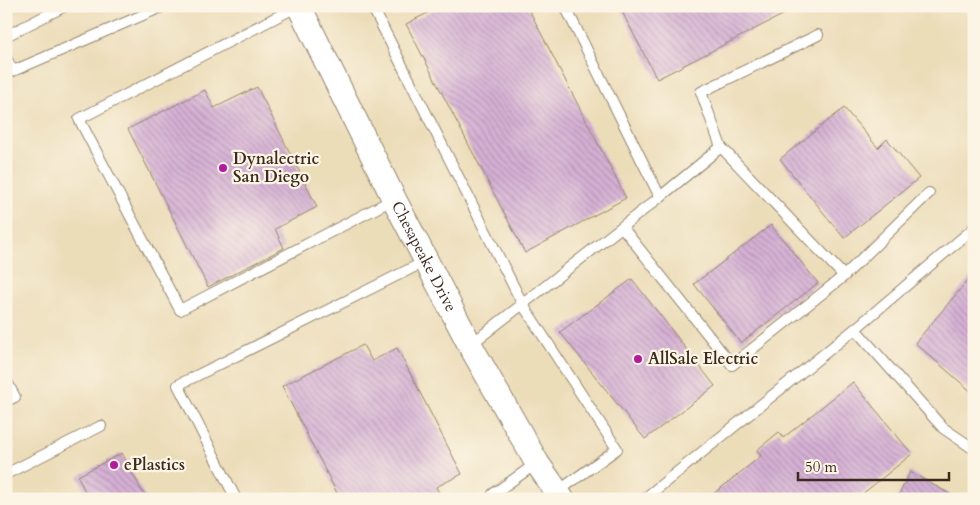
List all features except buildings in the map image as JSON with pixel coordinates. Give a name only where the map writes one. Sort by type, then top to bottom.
[{"type":"street","name":"Chesapeake Drive","points":[[298,6],[394,199],[470,345],[537,463],[560,496]]},
{"type":"lane","points":[[6,36],[65,6]]},
{"type":"lane","points":[[6,58],[13,71],[164,6]]},
{"type":"lane","points":[[298,6],[79,119],[180,310],[394,199]]},
{"type":"lane","points":[[387,6],[374,9],[523,305],[617,449],[560,496]]},
{"type":"lane","points":[[565,6],[660,197]]},
{"type":"lane","points":[[818,35],[701,92],[721,147],[844,276]]},
{"type":"lane","points":[[470,345],[721,147]]},
{"type":"lane","points":[[622,227],[732,365],[844,276],[929,193]]},
{"type":"lane","points":[[644,499],[855,329],[974,228]]},
{"type":"lane","points":[[236,499],[178,385],[426,261]]},
{"type":"lane","points":[[855,329],[943,428],[974,449]]},
{"type":"lane","points":[[6,380],[15,397],[6,401]]},
{"type":"lane","points":[[6,474],[101,426]]},
{"type":"lane","points":[[496,499],[494,494],[537,463]]},
{"type":"place","name":"Dynalectric San Diego","points":[[223,168]]},
{"type":"place","name":"AllSale Electric","points":[[638,359]]},
{"type":"place","name":"ePlastics","points":[[114,465]]}]
